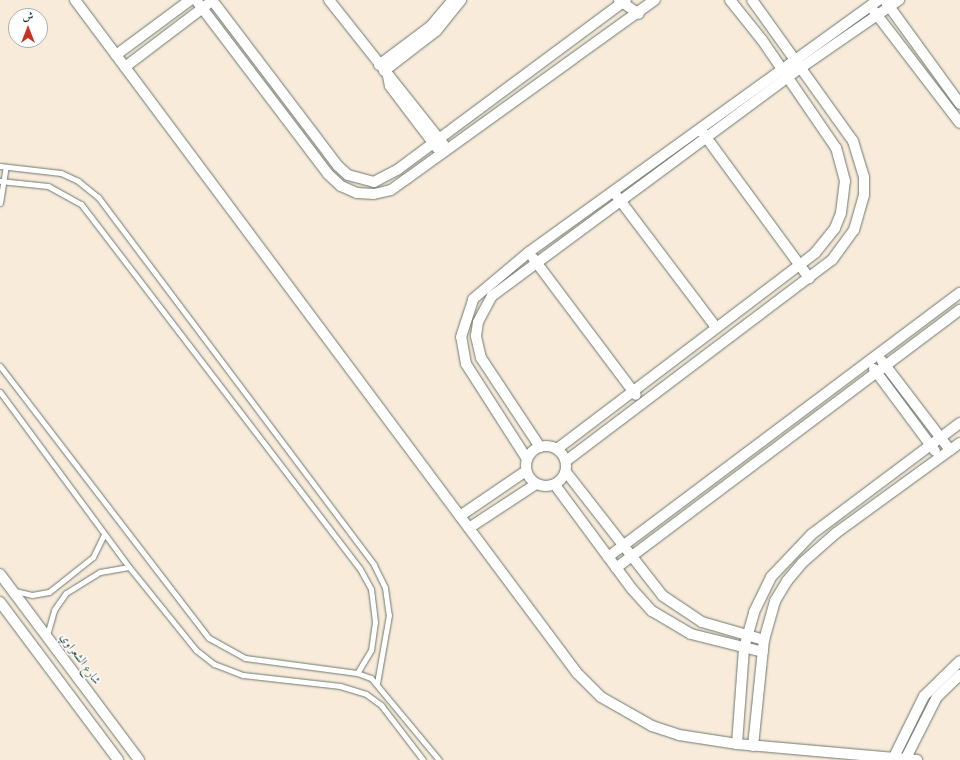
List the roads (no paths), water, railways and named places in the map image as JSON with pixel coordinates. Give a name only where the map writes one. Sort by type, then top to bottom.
[{"type":"street","points":[[75,0],[577,673],[601,697],[652,726],[679,735],[753,746],[917,760]]},
{"type":"street","points":[[116,55],[190,0]]},
{"type":"street","points":[[196,0],[341,186],[368,194],[391,190],[639,14],[655,0]]},
{"type":"street","points":[[125,67],[213,0],[348,175],[374,182],[386,178],[437,141],[623,1],[639,14]]},
{"type":"street","points":[[329,0],[384,70],[396,81],[444,151]]},
{"type":"street","points":[[384,70],[431,26],[453,0]]},
{"type":"street","points":[[384,70],[436,31],[461,0]]},
{"type":"street","points":[[730,0],[781,68],[788,78],[825,132],[842,165],[845,197],[835,228],[815,253],[632,390],[557,449],[540,447],[486,369],[476,336],[483,308],[492,296],[536,262],[788,78],[802,67],[878,17],[887,4],[899,0]]},
{"type":"street","points":[[566,461],[641,402],[832,260],[854,230],[864,195],[860,159],[840,122],[796,58],[752,0]]},
{"type":"street","points":[[536,484],[526,471],[527,459],[471,374],[461,337],[473,299],[529,252],[781,68],[879,0]]},
{"type":"street","points":[[887,4],[960,104]]},
{"type":"street","points":[[871,6],[960,123]]},
{"type":"street","points":[[825,132],[840,122]]},
{"type":"street","points":[[699,128],[809,278]]},
{"type":"street","points":[[842,165],[860,159]]},
{"type":"street","points":[[613,191],[716,327]]},
{"type":"street","points":[[529,252],[641,402]]},
{"type":"street","points":[[608,557],[622,545],[960,293]]},
{"type":"street","points":[[746,304],[756,317]]},
{"type":"street","points":[[616,568],[960,310]]},
{"type":"street","points":[[878,355],[950,450]]},
{"type":"street","points":[[869,362],[940,458]]},
{"type":"street","points":[[737,744],[744,648],[746,636],[761,594],[788,556],[960,423]]},
{"type":"street","points":[[753,746],[762,652],[775,601],[802,563],[960,443]]},
{"type":"street","points":[[527,459],[540,447]]},
{"type":"street","points":[[557,449],[566,461],[566,472],[652,586],[675,606],[702,622],[764,640]]},
{"type":"street","points":[[460,516],[526,471]]},
{"type":"street","points":[[555,485],[566,472]]},
{"type":"street","points":[[469,528],[536,484],[555,485]]},
{"type":"street","points":[[555,485],[641,600],[664,620],[691,634],[762,652]]},
{"type":"street","name":"شارع الشعراوي","points":[[0,574],[139,760]]},
{"type":"street","points":[[0,602],[118,760]]},
{"type":"street","points":[[894,757],[924,696],[960,661]]},
{"type":"street","points":[[906,758],[936,697],[960,676]]},
{"type":"lane","points":[[0,204],[3,166],[61,174],[81,183],[98,197],[374,565],[385,588],[389,605],[377,683]]},
{"type":"lane","points":[[2,181],[48,186],[81,204],[360,569],[371,589],[374,622],[368,658],[357,672]]},
{"type":"lane","points":[[0,366],[209,638],[225,650],[255,661],[357,672],[377,683],[439,760]]},
{"type":"lane","points":[[0,392],[104,534],[188,642],[214,664],[243,675],[340,686],[366,694],[384,708],[424,760]]},
{"type":"lane","points":[[11,589],[32,595],[49,592],[93,557],[104,534]]},
{"type":"lane","points":[[47,636],[54,610],[66,593],[100,572],[129,567]]}]
